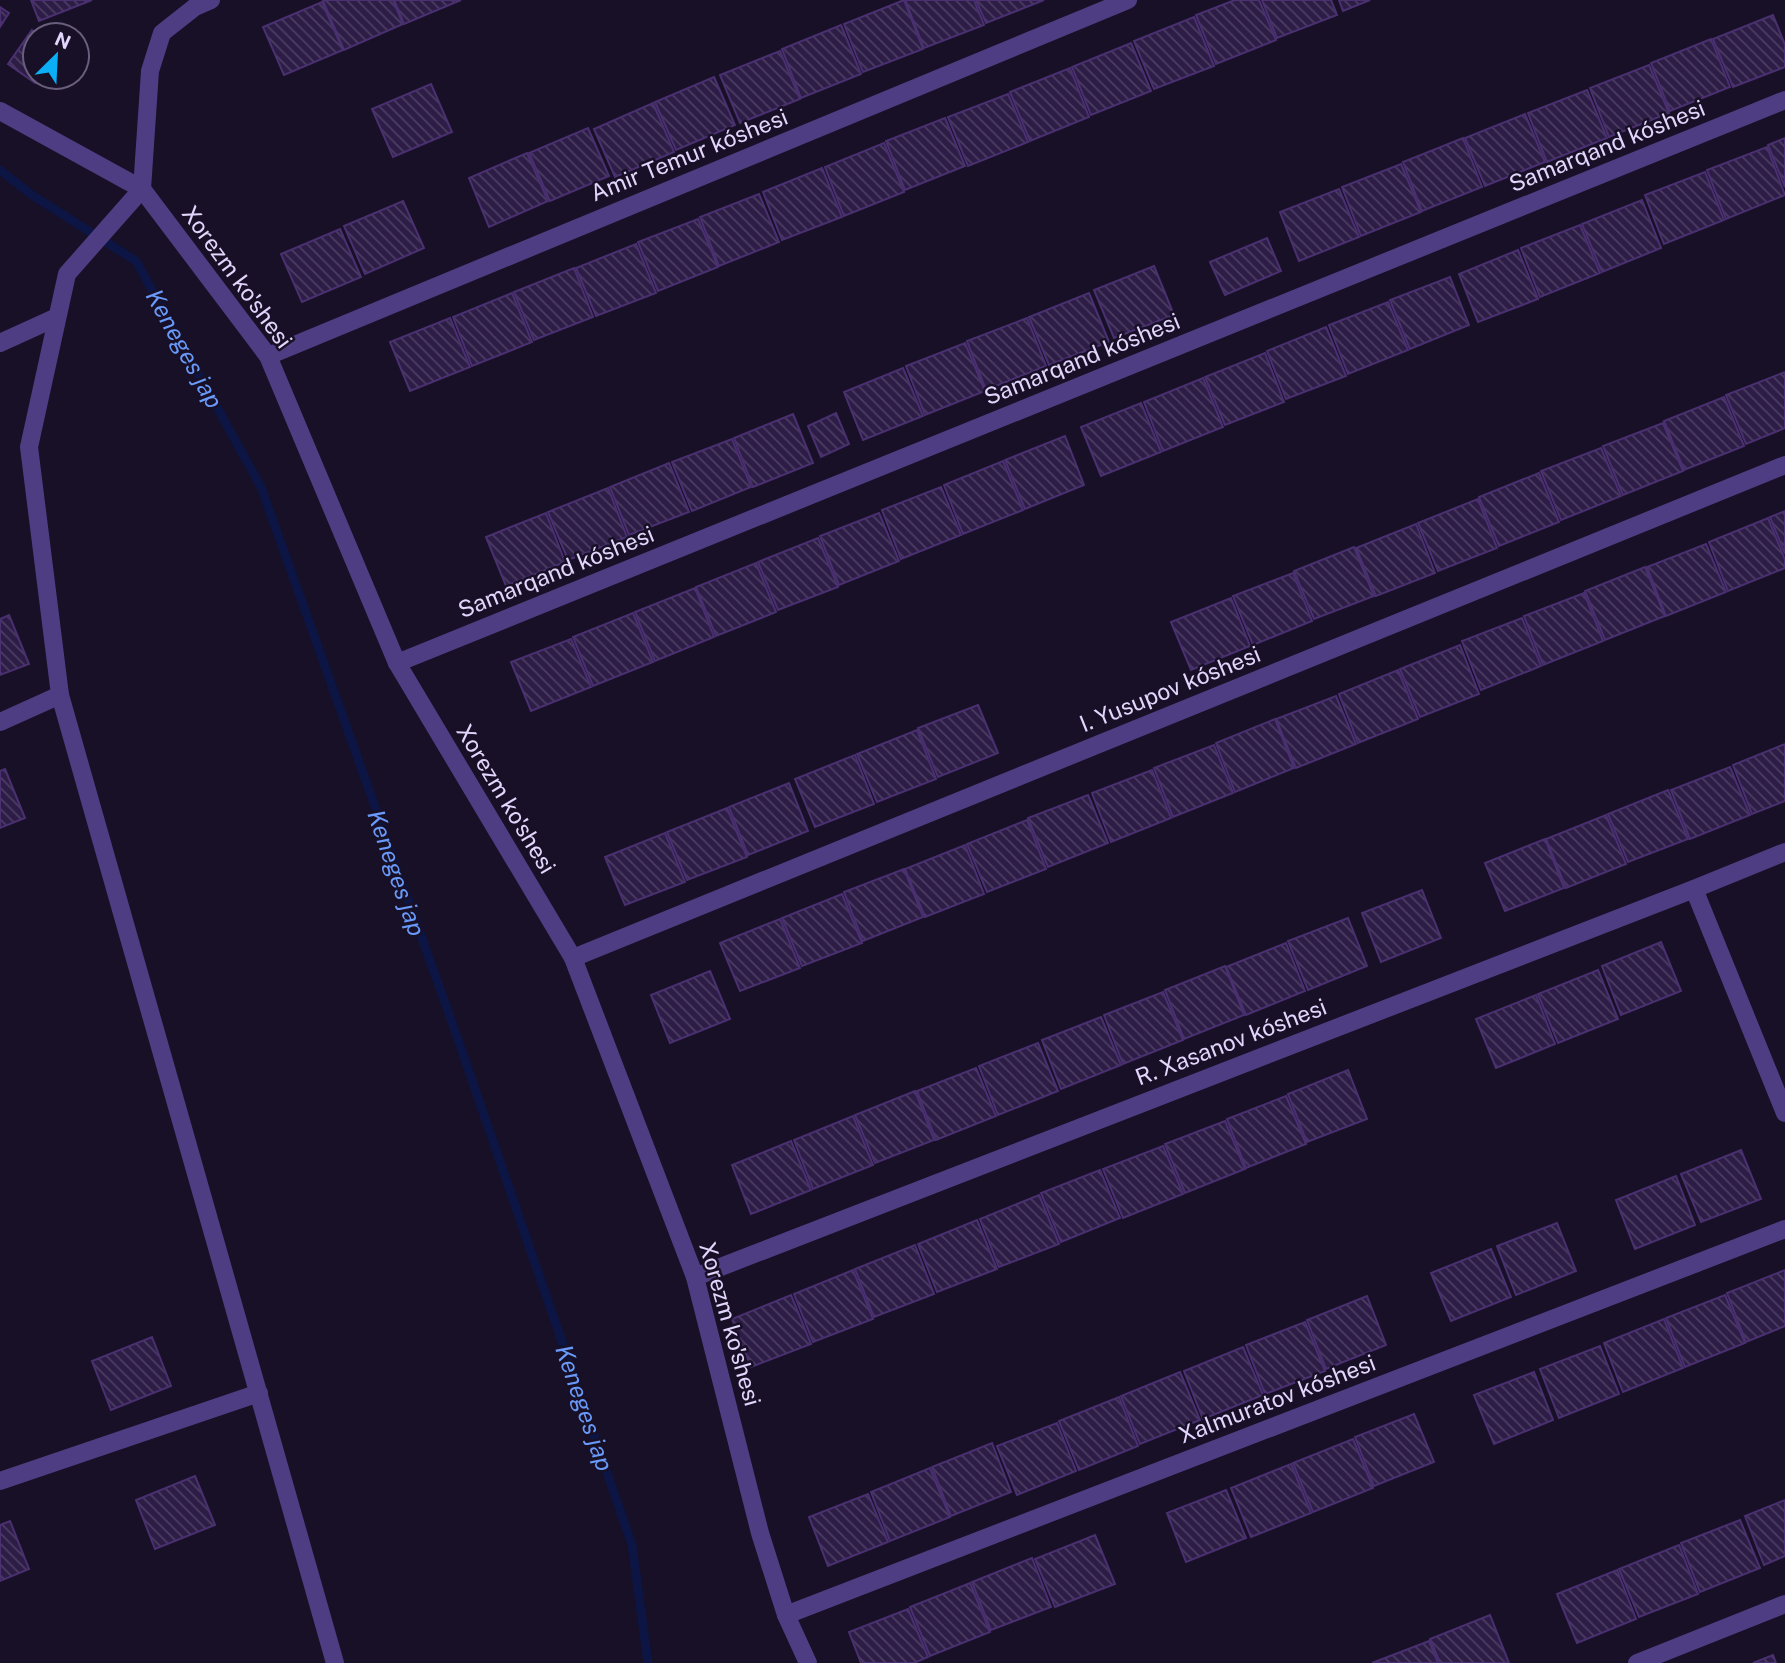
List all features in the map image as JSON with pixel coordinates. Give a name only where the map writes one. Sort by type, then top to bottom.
[{"type":"street","name":"Amir Temur kóshesi","points":[[268,356],[1128,0]]},
{"type":"street","points":[[203,3],[162,33],[150,71],[142,189],[67,274],[29,447],[60,695],[335,1663]]},
{"type":"street","name":"Samarqand kóshesi","points":[[397,663],[1785,100]]},
{"type":"street","points":[[0,111],[142,189]]},
{"type":"street","name":"Xorezm ko'shesi","points":[[142,189],[268,356],[397,663],[573,958],[695,1277],[760,1533],[786,1615],[808,1663]]},
{"type":"street","points":[[0,343],[57,317]]},
{"type":"street","name":"I. Yusupov kóshesi","points":[[573,958],[1785,465]]},
{"type":"street","points":[[0,722],[60,695]]},
{"type":"street","name":"R. Xasanov kóshesi","points":[[695,1277],[1785,852]]},
{"type":"street","points":[[1694,889],[1785,1113]]},
{"type":"street","name":"Xalmuratov kóshesi","points":[[786,1615],[1785,1229]]},
{"type":"street","points":[[0,1481],[259,1393]]},
{"type":"street","points":[[1637,1663],[1785,1604]]},
{"type":"building","points":[[31,0],[92,0],[39,21]]},
{"type":"building","points":[[393,0],[403,24],[344,50],[323,1]]},
{"type":"building","points":[[394,0],[461,0],[404,24]]},
{"type":"building","points":[[904,0],[923,49],[863,72],[844,24]]},
{"type":"building","points":[[905,0],[974,0],[984,25],[924,48]]},
{"type":"building","points":[[976,0],[1044,0],[986,23]]},
{"type":"building","points":[[1235,0],[1259,0],[1276,40],[1216,64],[1196,15]]},
{"type":"building","points":[[1262,0],[1331,0],[1337,15],[1277,38]]},
{"type":"building","points":[[1339,0],[1370,0],[1343,11]]},
{"type":"building","points":[[322,2],[343,50],[284,75],[263,27]]},
{"type":"building","points":[[0,7],[9,13],[0,27]]},
{"type":"building","points":[[1773,15],[1785,45],[1785,67],[1733,87],[1713,39]]},
{"type":"building","points":[[1194,17],[1214,66],[1154,89],[1134,41]]},
{"type":"building","points":[[841,25],[861,74],[801,98],[782,49]]},
{"type":"building","points":[[1711,39],[1730,87],[1670,111],[1651,63]]},
{"type":"building","points":[[1131,43],[1151,91],[1091,115],[1072,67]]},
{"type":"building","points":[[21,46],[21,73],[8,64]]},
{"type":"building","points":[[780,51],[800,99],[740,123],[720,75]]},
{"type":"building","points":[[1649,65],[1669,113],[1609,137],[1590,88]]},
{"type":"building","points":[[1070,68],[1089,117],[1030,141],[1010,92]]},
{"type":"building","points":[[714,77],[735,125],[676,150],[655,102]]},
{"type":"building","points":[[431,84],[452,132],[393,157],[372,109]]},
{"type":"building","points":[[1587,90],[1607,138],[1547,162],[1528,113]]},
{"type":"building","points":[[1008,94],[1028,142],[968,166],[948,117]]},
{"type":"building","points":[[653,103],[674,152],[615,177],[594,129]]},
{"type":"building","points":[[1525,114],[1545,162],[1485,186],[1465,138]]},
{"type":"building","points":[[945,118],[965,166],[905,190],[886,141]]},
{"type":"building","points":[[588,128],[609,176],[550,201],[529,153]]},
{"type":"building","points":[[1463,138],[1482,187],[1422,211],[1403,162]]},
{"type":"building","points":[[1785,138],[1785,187],[1768,145]]},
{"type":"building","points":[[884,143],[904,192],[844,216],[825,167]]},
{"type":"building","points":[[1767,147],[1785,195],[1726,219],[1707,170]]},
{"type":"building","points":[[527,153],[548,201],[489,227],[469,178]]},
{"type":"building","points":[[1401,164],[1421,212],[1361,236],[1342,187]]},
{"type":"building","points":[[822,168],[842,217],[782,240],[763,192]]},
{"type":"building","points":[[1705,172],[1724,220],[1664,244],[1645,195]]},
{"type":"building","points":[[1339,189],[1359,237],[1299,261],[1280,212]]},
{"type":"building","points":[[759,194],[779,242],[719,266],[700,217]]},
{"type":"building","points":[[1642,200],[1661,248],[1602,272],[1582,224]]},
{"type":"building","points":[[403,201],[424,248],[365,274],[344,226]]},
{"type":"building","points":[[698,219],[718,267],[658,291],[638,242]]},
{"type":"building","points":[[1580,225],[1600,273],[1540,297],[1521,248]]},
{"type":"building","points":[[340,229],[361,277],[302,302],[281,254]]},
{"type":"building","points":[[1267,238],[1281,271],[1225,295],[1210,262]]},
{"type":"building","points":[[636,244],[656,293],[596,316],[576,268]]},
{"type":"building","points":[[1518,250],[1538,299],[1478,322],[1459,274]]},
{"type":"building","points":[[1154,266],[1174,315],[1114,338],[1094,290]]},
{"type":"building","points":[[574,268],[593,317],[534,340],[514,292]]},
{"type":"building","points":[[1450,277],[1469,325],[1410,349],[1390,300]]},
{"type":"building","points":[[512,293],[532,342],[472,366],[453,317]]},
{"type":"building","points":[[1089,293],[1109,342],[1049,365],[1029,317]]},
{"type":"building","points":[[1388,302],[1408,350],[1348,374],[1329,325]]},
{"type":"building","points":[[450,318],[470,367],[410,391],[390,342]]},
{"type":"building","points":[[1027,318],[1046,366],[986,390],[967,341]]},
{"type":"building","points":[[1326,327],[1346,376],[1286,399],[1267,351]]},
{"type":"building","points":[[965,343],[985,391],[925,415],[906,366]]},
{"type":"building","points":[[1265,353],[1284,402],[1225,425],[1205,377]]},
{"type":"building","points":[[903,368],[923,416],[863,440],[844,392]]},
{"type":"building","points":[[1785,372],[1785,428],[1746,444],[1726,395]]},
{"type":"building","points":[[1203,378],[1223,427],[1163,451],[1144,402]]},
{"type":"building","points":[[1724,397],[1744,446],[1684,470],[1664,421]]},
{"type":"building","points":[[1141,403],[1161,452],[1101,476],[1081,427]]},
{"type":"building","points":[[836,413],[849,444],[821,457],[808,426]]},
{"type":"building","points":[[793,414],[813,463],[753,487],[734,438]]},
{"type":"building","points":[[1663,423],[1683,471],[1623,495],[1603,446]]},
{"type":"building","points":[[1065,436],[1084,485],[1025,509],[1005,460]]},
{"type":"building","points":[[732,439],[751,487],[692,511],[672,462]]},
{"type":"building","points":[[1601,448],[1621,496],[1561,520],[1541,471]]},
{"type":"building","points":[[1003,461],[1023,510],[963,534],[944,485]]},
{"type":"building","points":[[669,463],[689,512],[629,535],[610,487]]},
{"type":"building","points":[[1539,473],[1559,522],[1499,546],[1479,497]]},
{"type":"building","points":[[941,487],[961,535],[901,559],[882,510]]},
{"type":"building","points":[[608,488],[627,537],[568,560],[548,512]]},
{"type":"building","points":[[1478,499],[1497,548],[1438,571],[1418,523]]},
{"type":"building","points":[[1785,511],[1785,554],[1770,517]]},
{"type":"building","points":[[546,513],[565,562],[506,586],[486,537]]},
{"type":"building","points":[[879,513],[899,561],[839,585],[820,536]]},
{"type":"building","points":[[1768,518],[1785,560],[1785,568],[1728,591],[1709,542]]},
{"type":"building","points":[[1416,524],[1435,573],[1376,596],[1356,548]]},
{"type":"building","points":[[818,538],[838,587],[778,610],[758,562]]},
{"type":"building","points":[[1706,544],[1726,592],[1666,616],[1647,567]]},
{"type":"building","points":[[1354,547],[1374,596],[1314,619],[1294,571]]},
{"type":"building","points":[[756,563],[776,612],[716,636],[696,587]]},
{"type":"building","points":[[1645,567],[1665,616],[1605,640],[1585,591]]},
{"type":"building","points":[[1293,573],[1312,621],[1253,645],[1233,596]]},
{"type":"building","points":[[695,588],[714,637],[655,661],[635,612]]},
{"type":"building","points":[[1584,593],[1603,641],[1543,665],[1524,616]]},
{"type":"building","points":[[1231,598],[1250,646],[1191,670],[1171,622]]},
{"type":"building","points":[[633,613],[653,662],[593,686],[573,637]]},
{"type":"building","points":[[9,615],[29,664],[0,675],[0,619]]},
{"type":"building","points":[[1522,618],[1541,666],[1481,690],[1462,641]]},
{"type":"building","points":[[571,639],[591,687],[531,711],[511,662]]},
{"type":"building","points":[[1460,645],[1479,694],[1420,717],[1400,669]]},
{"type":"building","points":[[1398,670],[1418,719],[1358,743],[1339,694]]},
{"type":"building","points":[[1336,696],[1356,744],[1296,768],[1276,719]]},
{"type":"building","points":[[978,705],[998,753],[938,777],[918,728]]},
{"type":"building","points":[[1275,719],[1294,768],[1235,792],[1216,743]]},
{"type":"building","points":[[917,730],[936,779],[877,802],[857,754]]},
{"type":"building","points":[[1785,744],[1785,801],[1752,814],[1733,765]]},
{"type":"building","points":[[1214,745],[1233,793],[1173,817],[1154,768]]},
{"type":"building","points":[[855,755],[874,804],[815,827],[795,779]]},
{"type":"building","points":[[1730,767],[1750,815],[1690,839],[1671,790]]},
{"type":"building","points":[[5,769],[25,818],[0,828],[0,771]]},
{"type":"building","points":[[1152,770],[1171,818],[1111,842],[1092,793]]},
{"type":"building","points":[[789,783],[808,831],[748,855],[729,807]]},
{"type":"building","points":[[1668,790],[1688,839],[1628,862],[1608,814]]},
{"type":"building","points":[[1088,795],[1108,843],[1048,867],[1028,818]]},
{"type":"building","points":[[727,808],[747,857],[687,880],[667,832]]},
{"type":"building","points":[[1606,815],[1626,864],[1566,888],[1546,839]]},
{"type":"building","points":[[1027,820],[1046,869],[987,892],[967,844]]},
{"type":"building","points":[[665,833],[685,882],[625,905],[605,857]]},
{"type":"building","points":[[1545,839],[1564,888],[1505,911],[1485,863]]},
{"type":"building","points":[[965,845],[984,894],[925,917],[905,869]]},
{"type":"building","points":[[904,869],[923,917],[863,941],[844,892]]},
{"type":"building","points":[[1422,890],[1441,938],[1381,962],[1362,913]]},
{"type":"building","points":[[842,894],[862,943],[802,966],[782,918]]},
{"type":"building","points":[[1348,918],[1367,966],[1308,990],[1288,941]]},
{"type":"building","points":[[780,919],[800,968],[740,991],[720,943]]},
{"type":"building","points":[[1661,942],[1681,991],[1621,1015],[1602,966]]},
{"type":"building","points":[[1286,943],[1305,991],[1246,1015],[1226,967]]},
{"type":"building","points":[[1225,966],[1244,1015],[1184,1039],[1165,990]]},
{"type":"building","points":[[1598,970],[1618,1019],[1558,1043],[1538,994]]},
{"type":"building","points":[[710,971],[730,1019],[670,1043],[651,995]]},
{"type":"building","points":[[1163,992],[1183,1040],[1123,1064],[1104,1015]]},
{"type":"building","points":[[1536,995],[1555,1044],[1496,1068],[1476,1019]]},
{"type":"building","points":[[1101,1017],[1121,1065],[1061,1089],[1042,1040]]},
{"type":"building","points":[[1038,1043],[1058,1091],[998,1115],[979,1066]]},
{"type":"building","points":[[976,1068],[996,1116],[936,1140],[917,1091]]},
{"type":"building","points":[[1348,1070],[1367,1119],[1307,1142],[1288,1094]]},
{"type":"building","points":[[915,1091],[934,1140],[875,1163],[855,1115]]},
{"type":"building","points":[[1286,1096],[1306,1144],[1246,1168],[1227,1119]]},
{"type":"building","points":[[853,1116],[873,1165],[813,1189],[794,1140]]},
{"type":"building","points":[[1225,1121],[1245,1169],[1185,1193],[1165,1144]]},
{"type":"building","points":[[791,1141],[811,1190],[751,1214],[732,1165]]},
{"type":"building","points":[[1163,1146],[1183,1194],[1123,1218],[1103,1169]]},
{"type":"building","points":[[1741,1150],[1761,1199],[1701,1222],[1681,1174]]},
{"type":"building","points":[[1100,1170],[1120,1218],[1061,1242],[1041,1193]]},
{"type":"building","points":[[1676,1176],[1695,1225],[1635,1249],[1616,1200]]},
{"type":"building","points":[[1039,1195],[1059,1244],[999,1267],[980,1219]]},
{"type":"building","points":[[977,1220],[997,1269],[937,1292],[918,1244]]},
{"type":"building","points":[[1557,1223],[1576,1271],[1516,1295],[1497,1246]]},
{"type":"building","points":[[915,1245],[934,1294],[874,1317],[855,1269]]},
{"type":"building","points":[[1491,1249],[1511,1297],[1451,1321],[1431,1273]]},
{"type":"building","points":[[853,1270],[873,1319],[813,1342],[794,1294]]},
{"type":"building","points":[[1785,1270],[1785,1326],[1746,1342],[1727,1293]]},
{"type":"building","points":[[791,1295],[811,1344],[751,1367],[732,1319]]},
{"type":"building","points":[[1725,1295],[1745,1343],[1685,1367],[1666,1318]]},
{"type":"building","points":[[1367,1296],[1386,1345],[1326,1369],[1307,1320]]},
{"type":"building","points":[[1664,1319],[1683,1368],[1623,1392],[1604,1343]]},
{"type":"building","points":[[1305,1322],[1325,1371],[1265,1394],[1246,1345]]},
{"type":"building","points":[[152,1337],[171,1386],[111,1410],[92,1361]]},
{"type":"building","points":[[1600,1346],[1619,1394],[1559,1418],[1540,1369]]},
{"type":"building","points":[[1243,1347],[1263,1395],[1203,1419],[1184,1371]]},
{"type":"building","points":[[1180,1372],[1200,1420],[1140,1444],[1121,1396]]},
{"type":"building","points":[[1534,1372],[1553,1420],[1494,1444],[1474,1395]]},
{"type":"building","points":[[1119,1397],[1138,1446],[1079,1470],[1059,1421]]},
{"type":"building","points":[[1414,1414],[1434,1462],[1374,1486],[1355,1437]]},
{"type":"building","points":[[1057,1423],[1076,1471],[1017,1495],[997,1446]]},
{"type":"building","points":[[1353,1439],[1373,1488],[1313,1512],[1293,1463]]},
{"type":"building","points":[[992,1443],[1011,1492],[951,1516],[932,1467]]},
{"type":"building","points":[[1291,1464],[1311,1513],[1251,1537],[1231,1488]]},
{"type":"building","points":[[930,1468],[950,1517],[890,1541],[871,1492]]},
{"type":"building","points":[[195,1476],[215,1525],[155,1549],[136,1500]]},
{"type":"building","points":[[1226,1490],[1246,1538],[1186,1562],[1167,1513]]},
{"type":"building","points":[[868,1494],[888,1542],[828,1566],[809,1517]]},
{"type":"building","points":[[1785,1500],[1785,1556],[1764,1565],[1745,1516]]},
{"type":"building","points":[[1740,1520],[1760,1568],[1700,1592],[1681,1543]]},
{"type":"building","points":[[10,1521],[29,1569],[0,1581],[0,1525]]},
{"type":"building","points":[[1095,1535],[1115,1584],[1055,1607],[1035,1559]]},
{"type":"building","points":[[1679,1545],[1698,1594],[1639,1617],[1619,1569]]},
{"type":"building","points":[[1032,1558],[1051,1607],[991,1630],[972,1582]]},
{"type":"building","points":[[1617,1570],[1636,1619],[1577,1643],[1557,1594]]},
{"type":"building","points":[[970,1583],[990,1632],[930,1656],[910,1607]]},
{"type":"building","points":[[908,1609],[928,1657],[914,1663],[861,1663],[849,1632]]},
{"type":"building","points":[[1490,1615],[1509,1663],[1440,1663],[1430,1639]]},
{"type":"building","points":[[1429,1641],[1438,1663],[1372,1663]]},
{"type":"building","points":[[1773,1655],[1776,1663],[1753,1663]]},
{"type":"waterway","name":"Keneges jap","points":[[0,170],[32,195],[136,261],[261,487],[454,1028],[632,1545],[648,1663]]}]
